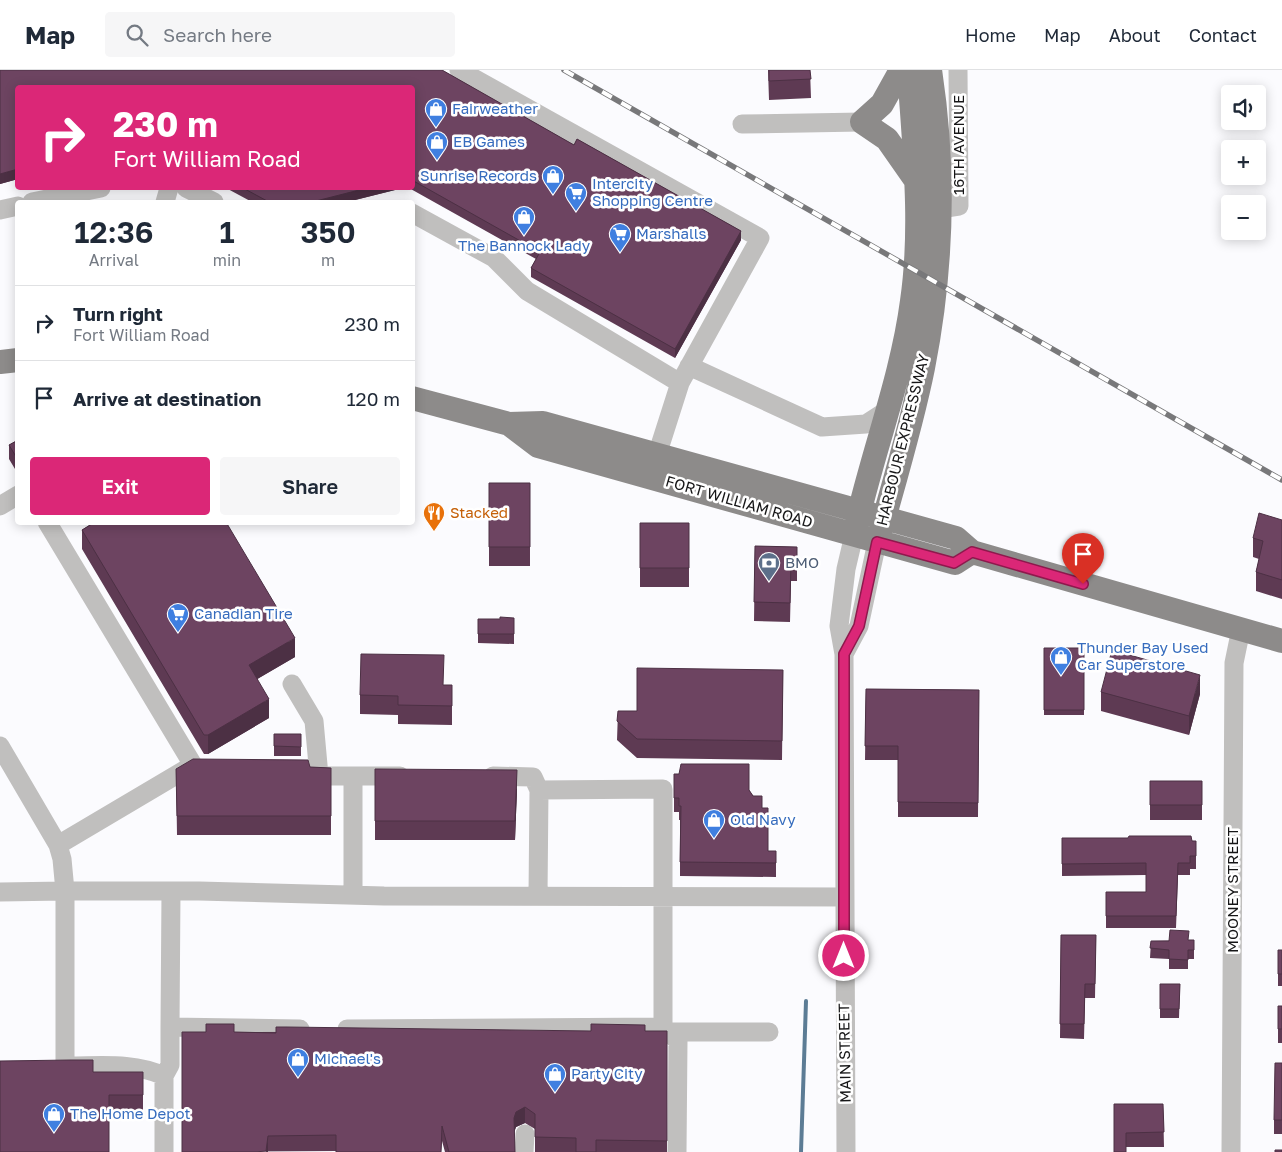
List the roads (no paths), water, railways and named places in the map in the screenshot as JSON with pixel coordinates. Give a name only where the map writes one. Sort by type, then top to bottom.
[{"type":"main road","points":[[901,70],[882,104],[862,122],[887,139],[915,179]]},
{"type":"main road","name":"HARBOUR EXPRESSWAY","points":[[854,535],[898,371],[912,303],[917,262],[915,179],[908,70]]},
{"type":"main road","name":"HARBOUR EXPRESSWAY","points":[[877,542],[923,368],[936,282],[939,208],[937,128],[930,70]]},
{"type":"main road","points":[[0,362],[15,360]]},
{"type":"main road","name":"FORT WILLIAM ROAD","points":[[415,399],[510,424],[543,423],[860,509],[956,538],[972,552],[1282,641]]},
{"type":"main road","name":"FORT WILLIAM ROAD","points":[[510,424],[538,446],[877,542],[954,563],[972,552]]},
{"type":"street","points":[[459,70],[760,238],[684,374],[657,455]]},
{"type":"street","name":"16TH AVENUE","points":[[916,213],[959,206],[958,70]]},
{"type":"street","points":[[742,124],[862,122]]},
{"type":"street","points":[[42,200],[91,190]]},
{"type":"street","points":[[190,190],[210,200]]},
{"type":"street","points":[[0,210],[15,207]]},
{"type":"street","points":[[415,215],[494,258],[527,291],[684,374],[822,427],[866,424],[886,411]]},
{"type":"street","points":[[0,506],[15,497]]},
{"type":"street","points":[[49,525],[192,766]]},
{"type":"street","name":"MAIN STREET","points":[[846,1152],[844,654],[839,626],[846,569],[854,535]]},
{"type":"street","name":"MAIN STREET","points":[[844,654],[859,626],[877,542]]},
{"type":"street","name":"MOONEY STREET","points":[[1232,1152],[1234,663],[1241,629]]},
{"type":"street","points":[[292,684],[314,721],[319,776],[421,776]]},
{"type":"street","points":[[0,746],[58,845],[62,859],[65,891],[57,1067],[133,1066],[164,1076]]},
{"type":"street","points":[[58,845],[192,766],[212,766]]},
{"type":"street","points":[[298,768],[318,768]]},
{"type":"street","points":[[353,776],[353,896]]},
{"type":"street","points":[[478,776],[533,777],[540,790],[538,896]]},
{"type":"street","points":[[540,790],[663,789],[666,1030],[678,1041],[677,1152]]},
{"type":"street","points":[[0,892],[171,891],[353,896],[844,897]]},
{"type":"street","points":[[164,1152],[164,1076],[170,1065],[171,891]]},
{"type":"street","points":[[170,1027],[769,1032]]},
{"type":"waterway","points":[[801,1152],[806,1001]]},
{"type":"railway","points":[[564,70],[1282,480]]},
{"type":"place","name":"Fairweather","points":[[436,128]]},
{"type":"place","name":"EB Games","points":[[437,161]]},
{"type":"place","name":"Sunrise Records","points":[[553,195]]},
{"type":"place","name":"Intercity Shopping Centre","points":[[576,212]]},
{"type":"place","name":"The Bannock Lady","points":[[524,236]]},
{"type":"place","name":"Marshalls","points":[[620,253]]},
{"type":"place","name":"Stacked","points":[[434,532]]},
{"type":"place","name":"BMO","points":[[769,582]]},
{"type":"place","name":"Canadian Tire","points":[[178,633]]},
{"type":"place","name":"Thunder Bay Used Car Superstore","points":[[1061,676]]},
{"type":"place","name":"Old Navy","points":[[714,839]]},
{"type":"place","name":"Michael's","points":[[298,1078]]},
{"type":"place","name":"Party City","points":[[555,1093]]},
{"type":"place","name":"The Home Depot","points":[[54,1133]]}]
